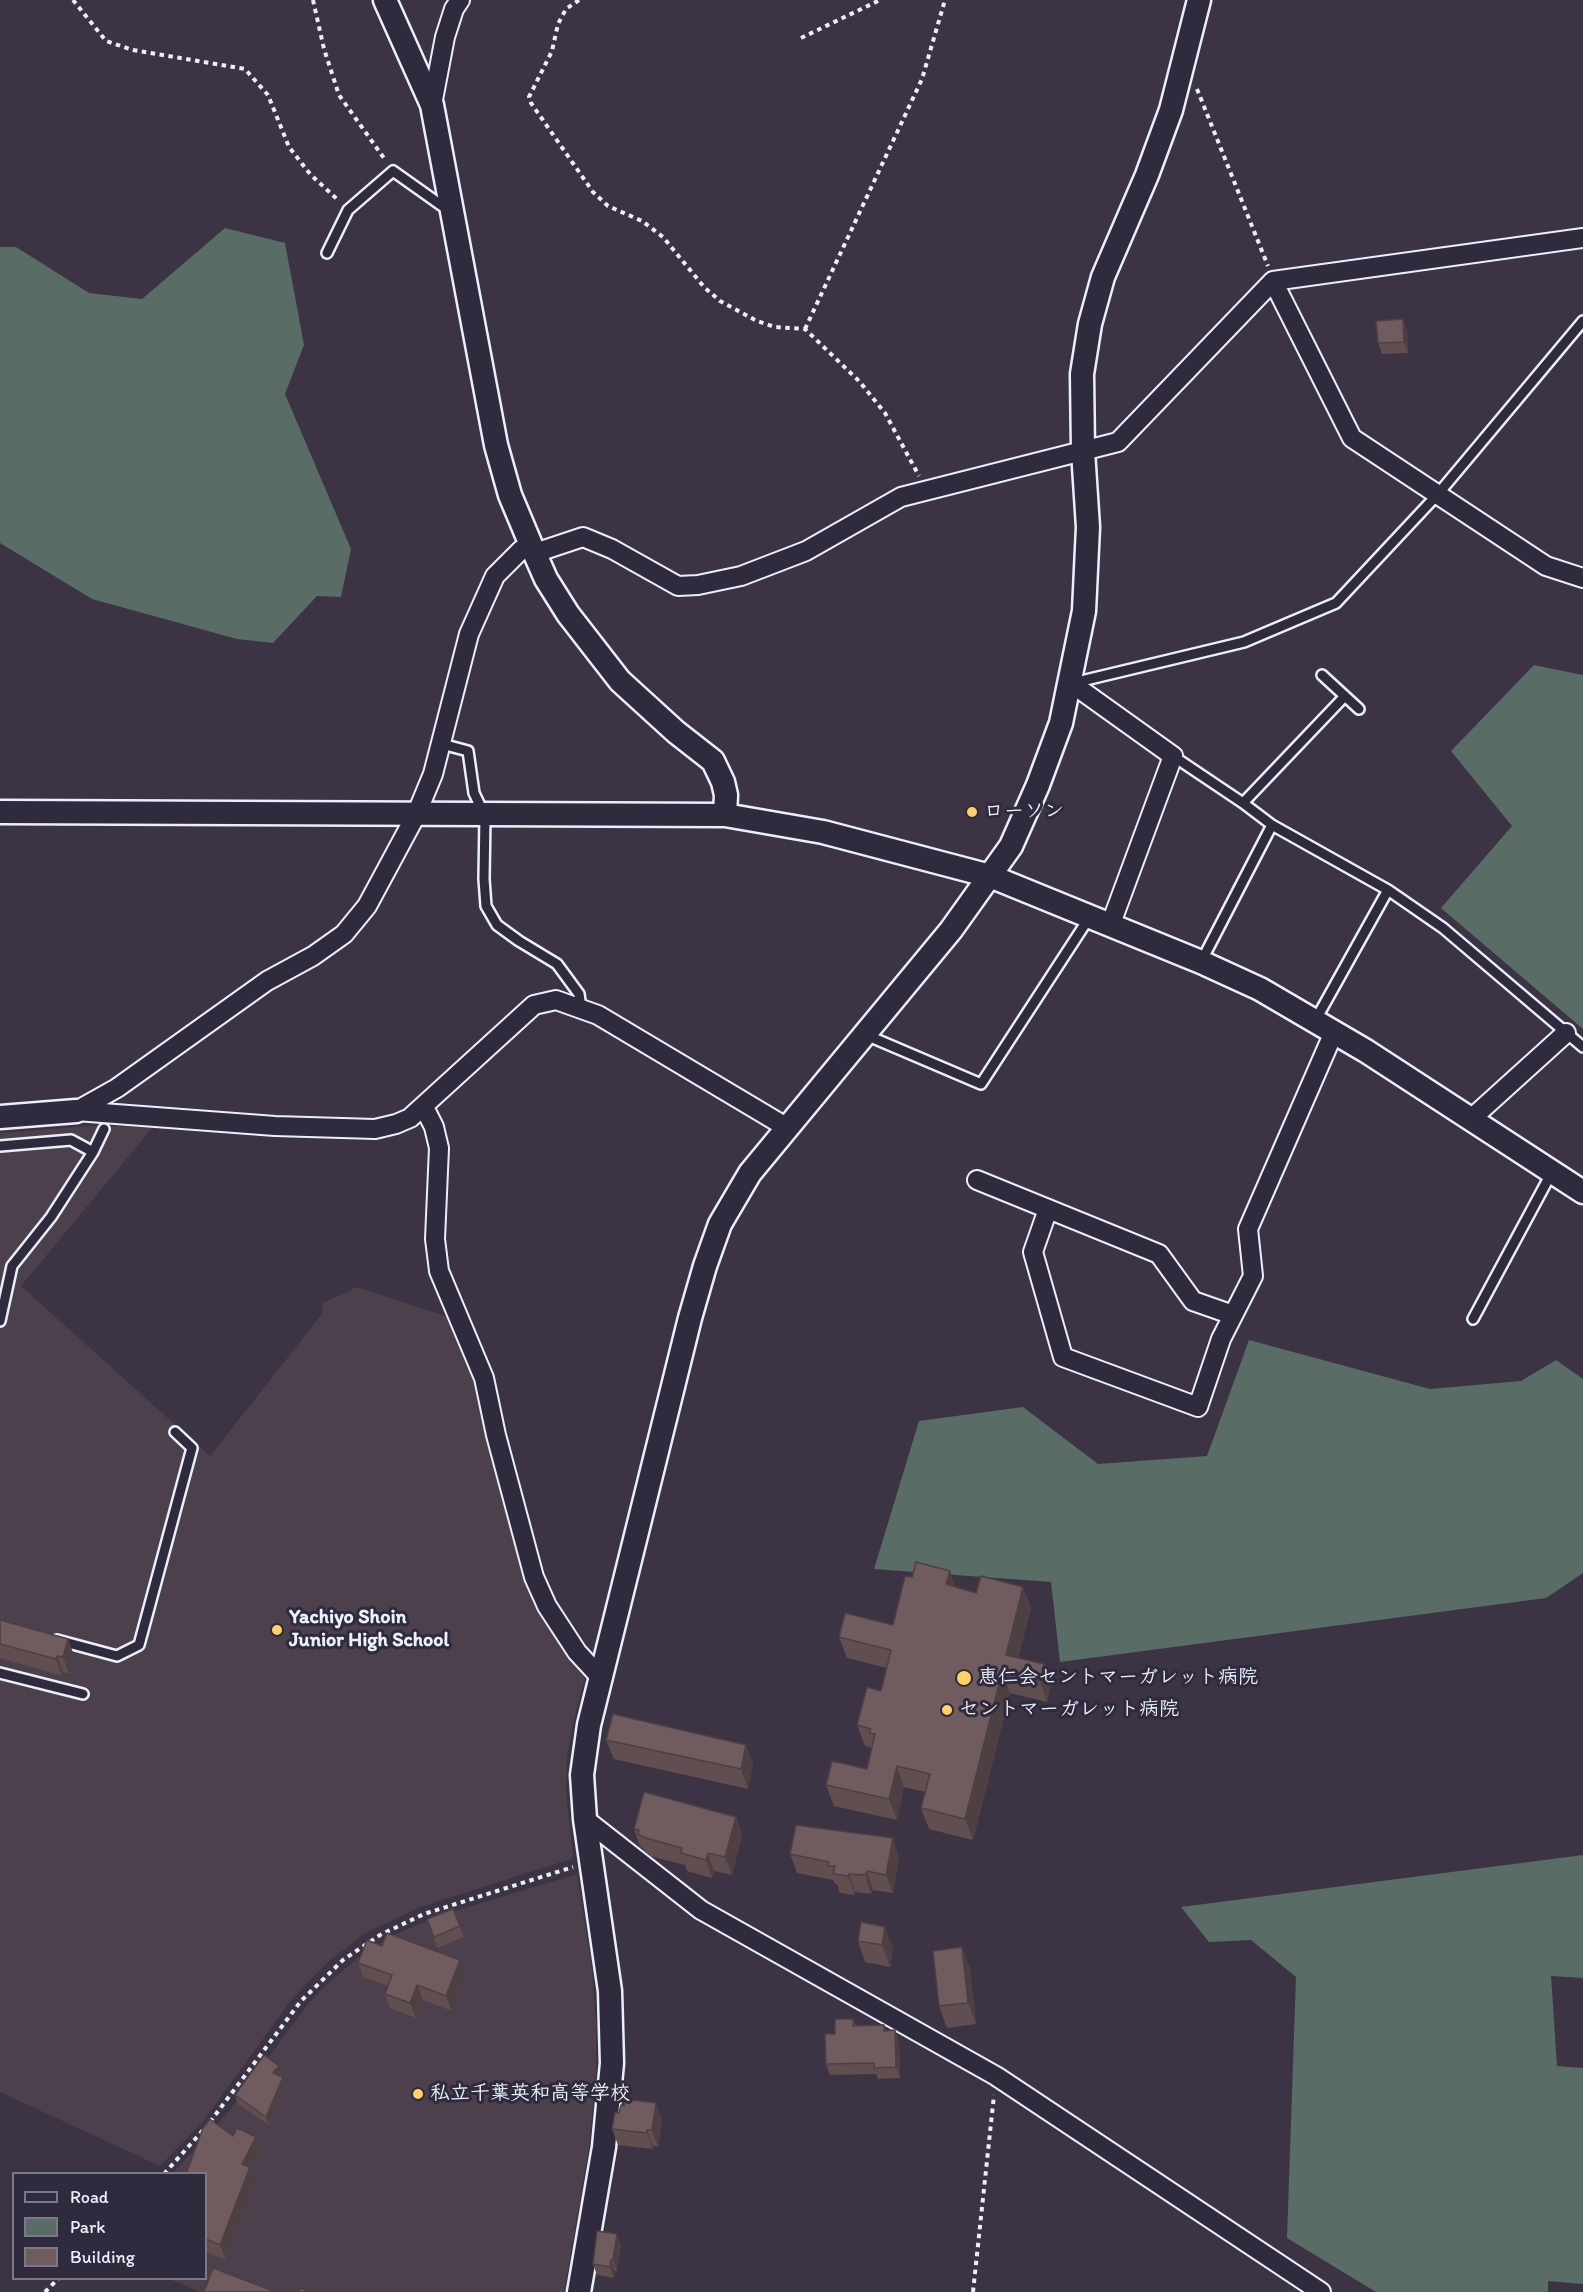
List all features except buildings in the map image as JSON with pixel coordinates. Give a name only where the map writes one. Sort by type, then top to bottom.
[{"type":"street","points":[[385,0],[432,105],[496,445],[510,495],[546,579],[568,614],[620,681],[669,726],[712,761],[723,782],[726,795],[725,815]]},
{"type":"street","points":[[432,105],[446,37],[454,9],[460,0]]},
{"type":"street","points":[[579,2292],[604,2147],[612,2063],[610,1991],[585,1819],[582,1774],[589,1725],[705,1266],[720,1224],[750,1173],[951,930],[1011,846],[1038,785],[1061,723],[1084,611],[1088,527],[1083,451],[1082,374],[1090,324],[1102,277],[1147,176],[1171,110],[1198,0]]},
{"type":"street","points":[[76,1111],[117,1088],[267,981],[314,956],[344,934],[367,906],[416,815],[433,774],[469,634],[495,576],[521,550],[583,537],[612,549],[678,586],[698,585],[741,576],[806,551],[901,497],[1118,442],[1274,281],[1583,238]]},
{"type":"street","points":[[1274,281],[1352,438],[1546,566],[1583,578]]},
{"type":"street","points":[[1071,683],[1173,756],[1099,922]]},
{"type":"street","points":[[0,812],[485,816],[725,815],[823,832],[990,876],[1201,962],[1260,989],[1334,1032],[1583,1192]]},
{"type":"street","points":[[0,1117],[76,1111],[275,1126],[375,1129],[410,1118],[534,1005],[556,1000],[598,1015],[786,1127]]},
{"type":"street","points":[[1048,1209],[1033,1252],[1064,1357],[1198,1407],[1221,1339],[1253,1276],[1248,1229],[1334,1032]]},
{"type":"street","points":[[1471,1119],[1566,1033]]},
{"type":"street","points":[[424,1107],[434,1127],[439,1148],[435,1239],[438,1270],[484,1378],[496,1435],[534,1577],[547,1606],[577,1652],[602,1678]]},
{"type":"street","points":[[977,1180],[1159,1254],[1193,1301],[1233,1315]]},
{"type":"street","points":[[585,1819],[700,1910],[996,2076],[1321,2292]]},
{"type":"lane","points":[[327,253],[348,210],[393,171],[452,212]]},
{"type":"lane","points":[[1071,683],[1244,642],[1336,603],[1438,494],[1583,321]]},
{"type":"lane","points":[[1322,675],[1359,709]]},
{"type":"lane","points":[[1243,803],[1345,696]]},
{"type":"lane","points":[[441,744],[468,751],[474,793],[485,816],[486,906],[497,925],[557,964],[579,994],[581,1008]]},
{"type":"lane","points":[[1173,756],[1272,825],[1388,890],[1443,928],[1583,1047]]},
{"type":"lane","points":[[1201,962],[1272,825]]},
{"type":"lane","points":[[1315,1021],[1388,890]]},
{"type":"lane","points":[[864,1034],[981,1084],[1099,922]]},
{"type":"lane","points":[[0,1321],[12,1266],[51,1217],[93,1152],[105,1129]]},
{"type":"lane","points":[[0,1146],[71,1140],[93,1152]]},
{"type":"lane","points":[[1473,1319],[1552,1172]]},
{"type":"lane","points":[[42,1636],[117,1656],[139,1645],[192,1448],[175,1432]]},
{"type":"lane","points":[[0,1673],[83,1694]]},
{"type":"path","points":[[73,0],[106,42],[133,50],[245,69],[268,95],[290,147],[310,174],[348,210]]},
{"type":"path","points":[[313,0],[324,49],[339,95],[393,171]]},
{"type":"path","points":[[579,0],[566,9],[558,24],[552,51],[529,97],[593,192],[608,206],[642,221],[663,237],[704,287],[720,302],[757,321],[776,327],[805,329],[859,381],[885,413],[927,490]]},
{"type":"path","points":[[801,38],[880,0]]},
{"type":"path","points":[[805,329],[922,79],[945,0]]},
{"type":"path","points":[[1197,87],[1274,281]]},
{"type":"path","points":[[166,2172],[220,2111],[301,2001],[343,1960],[380,1935],[424,1914],[591,1861]]},
{"type":"path","points":[[973,2292],[996,2076]]},
{"type":"path","points":[[45,2292],[57,2280]]},
{"type":"shaded area","name":"Yachiyo Shoin Junior High School","points":[[91,1126],[153,1127],[21,1286],[210,1456],[322,1314],[323,1303],[357,1287],[451,1318],[477,1379],[529,1582],[586,1672],[567,1758],[566,1792],[573,1856],[571,1859],[420,1907],[364,1934],[327,1963],[292,1999],[202,2123],[160,2166],[0,2092],[0,1133]]},
{"type":"shaded area","name":"私立千葉英和高等学校","points":[[577,1874],[592,1969],[596,2023],[596,2076],[589,2147],[564,2292],[200,2292],[172,2280],[207,2280],[207,2172],[174,2172],[229,2111],[308,2004],[326,1985],[359,1957],[385,1940],[445,1914]]},
{"type":"green space","points":[[225,228],[285,243],[304,345],[285,394],[351,549],[341,597],[317,596],[273,643],[237,639],[92,599],[0,543],[0,247],[16,247],[89,293],[142,299]]},
{"type":"green space","points":[[1534,665],[1583,675],[1583,1029],[1441,908],[1512,826],[1451,751]]},
{"type":"green space","points":[[1249,1340],[1430,1389],[1521,1381],[1556,1360],[1583,1379],[1583,1573],[1546,1598],[1060,1662],[1051,1582],[874,1569],[919,1421],[1023,1407],[1098,1464],[1207,1456]]},
{"type":"green space","points":[[1583,1855],[1583,1978],[1551,1976],[1557,2066],[1583,2068],[1583,2284],[1548,2281],[1548,2292],[1376,2292],[1287,2238],[1296,1977],[1251,1940],[1209,1942],[1181,1907]]},
{"type":"place","name":"ローソン","points":[[972,812]]},
{"type":"place","name":"Yachiyo Shoin Junior High School","points":[[277,1630]]},
{"type":"place","name":"恵仁会セントマーガレット病院","points":[[964,1678]]},
{"type":"place","name":"セントマーガレット病院","points":[[947,1710]]},
{"type":"place","name":"私立千葉英和高等学校","points":[[418,2094]]}]
